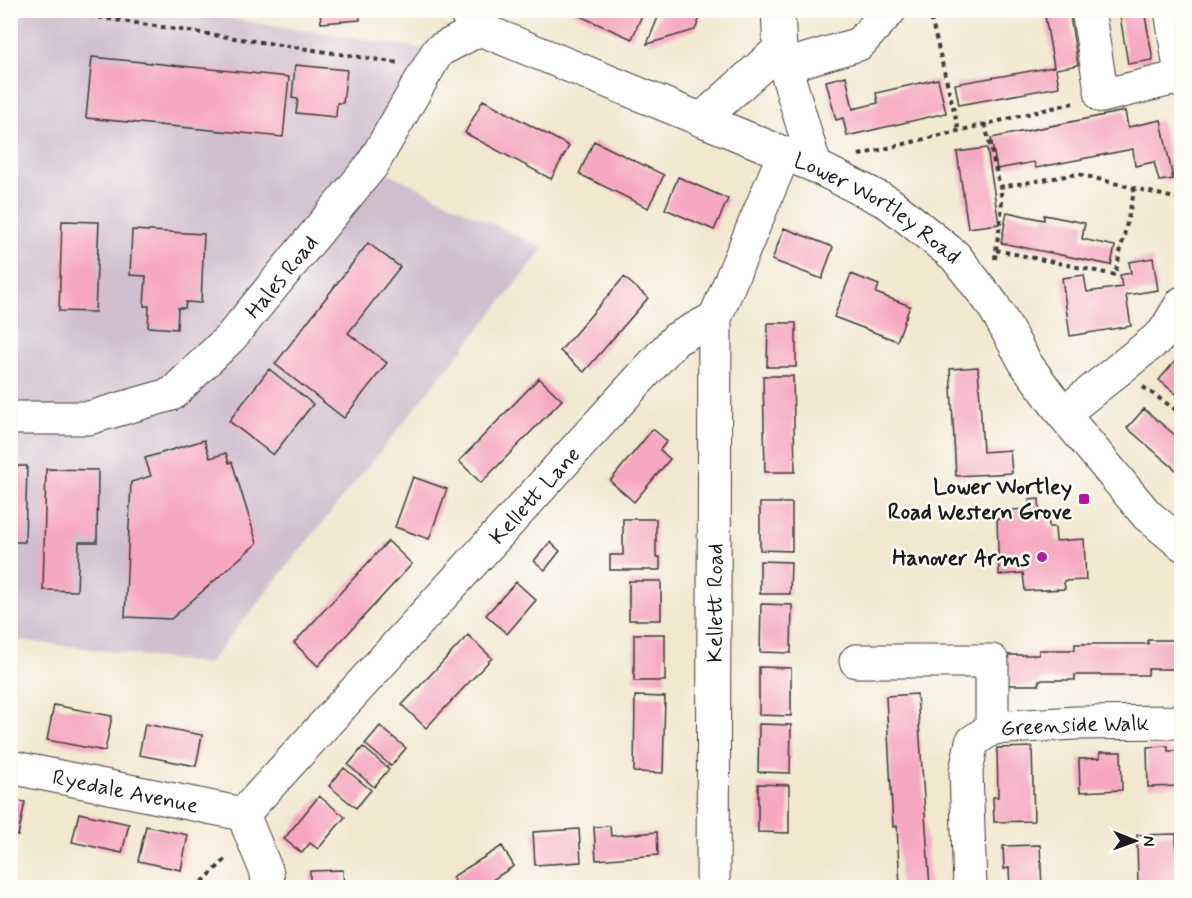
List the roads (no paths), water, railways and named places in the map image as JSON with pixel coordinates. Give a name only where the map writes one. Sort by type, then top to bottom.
[{"type":"street","points":[[777,10],[782,58],[814,166]]},
{"type":"street","points":[[701,120],[782,58],[860,44],[890,10]]},
{"type":"street","points":[[1088,10],[1102,96],[1181,73],[1171,10]]},
{"type":"street","name":"Hales Road","points":[[10,418],[89,418],[172,394],[231,337],[372,165],[438,51],[472,20]]},
{"type":"street","name":"Lower Wortley Road","points":[[472,20],[701,120],[814,166],[889,203],[955,256],[993,304],[1026,364],[1063,414],[1146,515],[1182,544]]},
{"type":"street","points":[[715,318],[784,154]]},
{"type":"street","points":[[1063,414],[1163,334],[1182,303]]},
{"type":"street","name":"Kellett Lane","points":[[247,824],[676,339],[715,318]]},
{"type":"street","name":"Kellett Road","points":[[713,888],[715,318]]},
{"type":"street","points":[[856,661],[992,661],[992,728]]},
{"type":"street","name":"Greenside Walk","points":[[970,888],[966,771],[972,742],[992,728],[1076,723],[1179,722],[1182,719]]},
{"type":"street","name":"Ryedale Avenue","points":[[10,766],[247,824]]},
{"type":"street","points":[[247,824],[267,873],[267,888]]},
{"type":"place","name":"Lower Wortley Road Western Grove","points":[[1084,499]]},
{"type":"place","name":"Hanover Arms","points":[[1042,557]]}]
